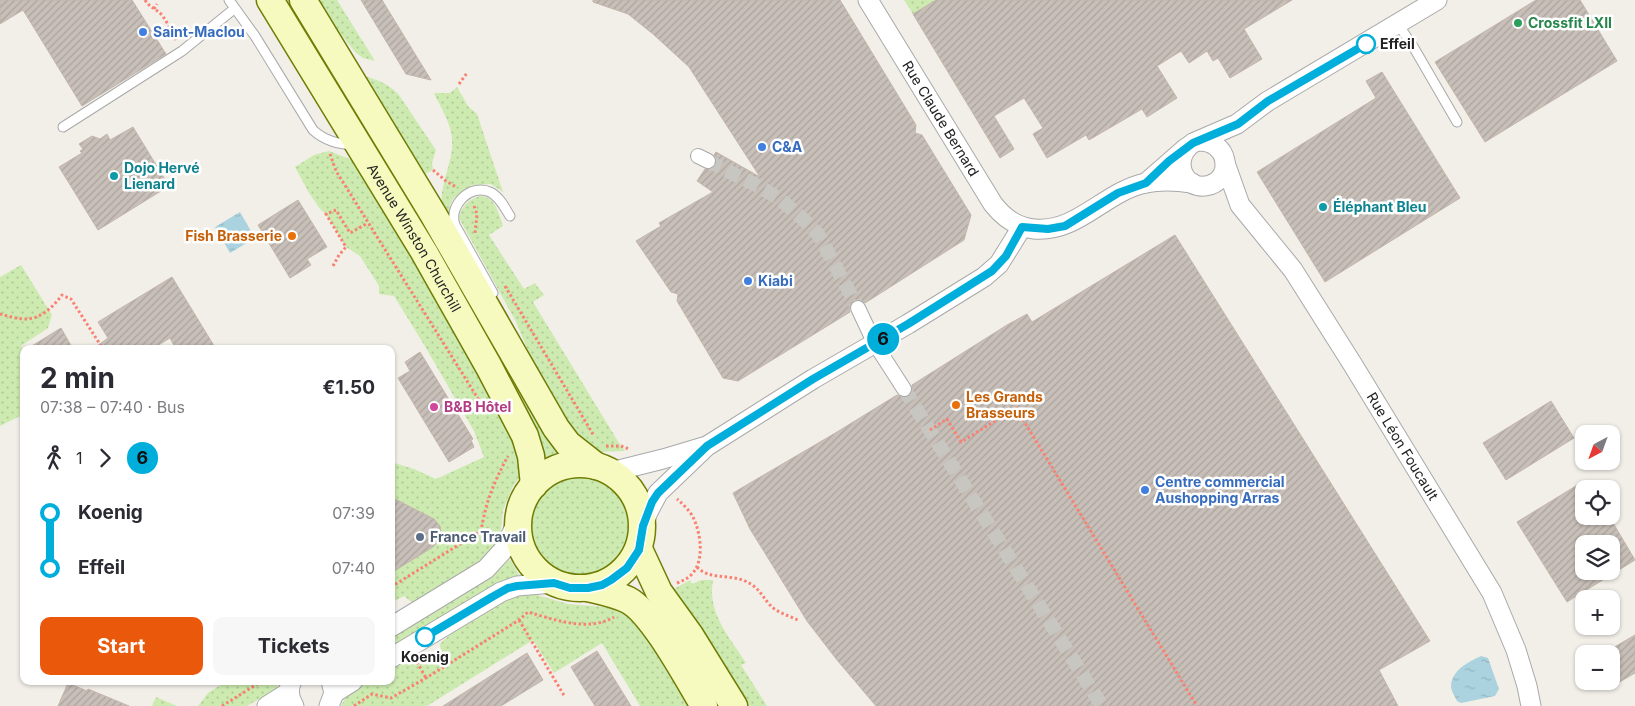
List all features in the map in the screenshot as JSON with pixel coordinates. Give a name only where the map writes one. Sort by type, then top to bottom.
[{"type":"main road","name":"Avenue Winston Churchill","points":[[270,0],[445,289],[521,426],[531,456],[534,485]]},
{"type":"main road","name":"Avenue Winston Churchill","points":[[303,0],[433,214],[562,437],[575,451],[603,460]]},
{"type":"main road","points":[[641,538],[630,564],[620,574],[602,585],[588,588],[570,588],[554,583],[538,572],[526,557],[520,539],[518,520],[523,502],[534,485],[547,474],[562,467],[603,460],[624,482],[638,504],[641,538],[659,592],[690,635],[734,706]]},
{"type":"main road","points":[[588,588],[611,594],[636,605],[657,631],[704,706]]},
{"type":"street","name":"Rue Claude Bernard","points":[[868,0],[993,204],[1006,219],[1022,227]]},
{"type":"street","points":[[641,538],[652,502],[664,486],[707,446],[813,379],[875,344],[992,271],[1006,256],[1022,227],[1048,229],[1065,226],[1118,193],[1146,183],[1194,144],[1238,124],[1268,101],[1437,0]]},
{"type":"street","points":[[1146,183],[1210,185],[1216,181],[1224,170],[1228,143],[1238,124]]},
{"type":"street","points":[[1198,184],[1185,177],[1181,170],[1180,161],[1183,153],[1194,144],[1212,143],[1218,146],[1225,160]]},
{"type":"street","name":"Rue Léon Foucault","points":[[1225,160],[1240,205],[1293,270],[1354,365],[1492,593],[1516,650],[1531,706]]},
{"type":"street","name":"Rue Léon Foucault","points":[[1198,184],[1240,205]]},
{"type":"street","points":[[858,308],[875,344],[904,389]]},
{"type":"street","points":[[603,460],[650,463],[707,446]]},
{"type":"street","points":[[395,625],[486,569],[505,548],[518,520]]},
{"type":"street","points":[[395,656],[500,592],[517,586],[554,583]]},
{"type":"street","points":[[331,693],[346,685]]},
{"type":"street","points":[[267,706],[292,693]]},
{"type":"lane","points":[[229,0],[255,36],[313,130],[325,139],[359,146]]},
{"type":"lane","points":[[63,127],[182,51],[234,9]]},
{"type":"lane","points":[[1398,24],[1457,122]]},
{"type":"lane","points":[[498,304],[458,231],[453,215],[461,200],[472,192],[485,190],[496,196],[510,216]]},
{"type":"lane","points":[[503,317],[514,355]]},
{"type":"path","points":[[145,0],[149,7],[159,11],[182,51]]},
{"type":"path","points":[[154,9],[157,4]]},
{"type":"path","points":[[459,84],[467,73]]},
{"type":"path","points":[[325,139],[336,171],[487,414]]},
{"type":"path","points":[[334,266],[339,254],[346,247],[326,214],[336,210],[350,234],[368,222]]},
{"type":"path","points":[[0,314],[26,319],[45,312],[62,295],[71,299],[100,345]]},
{"type":"path","points":[[930,430],[947,419],[961,442],[1016,408],[1197,706]]},
{"type":"path","points":[[578,412],[597,440]]},
{"type":"path","points":[[603,460],[606,446],[621,446],[632,450],[643,450],[650,463]]},
{"type":"path","points":[[395,585],[481,531],[485,509],[494,482],[509,455],[509,448]]},
{"type":"path","points":[[659,592],[691,575],[700,554],[696,524],[692,516],[684,505],[664,486]]},
{"type":"path","points":[[696,567],[701,572],[710,575],[744,581],[761,592],[771,607],[798,620]]},
{"type":"path","points":[[354,706],[372,694],[391,698],[519,620],[528,612],[570,623],[587,624],[608,621],[636,605]]},
{"type":"path","points":[[519,620],[565,697]]},
{"type":"path","points":[[222,706],[256,685]]},
{"type":"green space","points":[[281,0],[290,0],[557,450],[556,453],[543,460]]},
{"type":"green space","points":[[313,0],[337,0],[375,61],[363,58],[356,53]]},
{"type":"green space","points":[[904,0],[936,0],[913,14]]},
{"type":"green space","points":[[360,75],[391,87],[399,95],[436,150],[432,163],[433,170],[425,174],[418,170]]},
{"type":"green space","points":[[457,87],[468,106],[477,114],[503,192],[491,184],[472,185],[453,199],[450,205],[449,219],[443,210],[442,192],[451,157],[451,134],[448,122],[434,93],[450,93]]},
{"type":"green space","points":[[329,151],[355,161],[389,208],[519,443],[523,472],[512,488],[503,510],[500,538],[491,559],[414,604],[404,596],[395,601],[395,571],[433,547],[440,540],[440,526],[434,519],[395,499],[395,463],[436,479],[484,457],[474,431],[394,296],[379,294],[379,286],[360,256],[346,247],[326,214],[320,209],[309,193],[295,167],[314,155]]},
{"type":"green space","points":[[480,196],[493,202],[503,226],[489,235],[524,289],[535,283],[544,295],[533,302],[625,451],[600,452],[579,440],[562,421],[516,322],[459,218],[466,204]]},
{"type":"green space","points":[[21,265],[52,315],[48,328],[20,345],[20,416],[0,426],[0,277]]},
{"type":"green space","points":[[581,477],[591,478],[609,485],[623,499],[630,517],[630,537],[623,555],[609,569],[591,576],[581,577],[571,576],[553,569],[539,555],[532,537],[531,527],[532,517],[539,499],[553,485],[571,478]]},
{"type":"green space","points":[[509,558],[521,578],[395,646],[395,635],[493,574]]},
{"type":"green space","points":[[690,580],[692,584],[701,580],[713,580],[712,592],[716,614],[746,663],[741,665],[767,706],[743,706],[672,590]]},
{"type":"green space","points":[[527,592],[568,604],[617,608],[642,627],[692,706],[640,706],[602,643],[554,673],[533,640],[427,706],[341,706],[347,695],[362,685],[395,685],[395,664],[402,660],[417,665],[441,651],[440,644],[469,621]]},
{"type":"green space","points":[[221,685],[278,685],[276,689],[247,706],[198,706],[208,693]]},
{"type":"green space","points":[[156,697],[177,706],[152,706]]},
{"type":"water","points":[[240,212],[255,238],[230,253],[215,227]]},
{"type":"water","points":[[1481,656],[1488,658],[1499,689],[1495,696],[1461,703],[1457,701],[1452,692],[1451,686],[1454,675],[1461,667]]},
{"type":"building","points":[[0,0],[132,0],[166,54],[82,106],[23,10],[0,24]]},
{"type":"building","points":[[361,0],[382,0],[431,80],[406,74]]},
{"type":"building","points":[[593,0],[840,0],[916,125],[915,133],[922,135],[971,215],[964,240],[865,303],[859,299],[854,300],[849,307],[850,312],[738,381],[723,378],[677,301],[678,294],[671,292],[636,241],[661,226],[659,223],[713,192],[697,181],[705,169],[712,169],[716,165],[717,160],[714,155],[716,152],[760,177],[689,67],[628,14],[593,2]]},
{"type":"building","points":[[936,0],[1292,0],[1244,29],[1262,59],[1230,78],[1218,58],[1213,61],[1207,51],[1189,63],[1181,51],[1157,66],[1177,98],[1147,117],[1142,109],[1089,140],[1086,135],[1047,158],[1033,134],[1043,128],[1024,98],[994,116],[1014,149],[1000,158],[913,14]]},
{"type":"building","points":[[1536,0],[1580,0],[1617,61],[1485,142],[1435,62]]},
{"type":"building","points":[[1382,72],[1460,198],[1325,282],[1257,172],[1376,98],[1366,81]]},
{"type":"building","name":"Dojo Hervé Lienard","points":[[133,127],[169,186],[98,230],[59,167],[82,153],[80,151],[83,149],[79,144],[92,136],[100,139],[107,134],[110,140]]},
{"type":"building","name":"Fish Brasserie","points":[[298,200],[327,247],[307,259],[311,265],[290,278],[258,225]]},
{"type":"building","name":"Centre commercial Aushopping Arras","points":[[1175,235],[1430,641],[1379,670],[1398,706],[876,706],[807,621],[750,529],[733,493],[897,395],[904,398],[908,397],[912,393],[912,385],[1007,325],[1027,314],[1032,322]]},
{"type":"building","points":[[172,277],[214,345],[174,345],[170,338],[159,345],[98,345],[108,338],[98,322]]},
{"type":"building","points":[[61,328],[71,345],[33,345]]},
{"type":"building","name":"B&B Hôtel","points":[[420,352],[473,439],[471,440],[474,447],[449,462],[398,378],[410,371],[405,362]]},
{"type":"building","points":[[1551,401],[1574,438],[1506,480],[1483,443]]},
{"type":"building","points":[[1575,487],[1575,525],[1614,525],[1635,560],[1620,569],[1620,535],[1575,535],[1575,580],[1603,580],[1586,590],[1575,590],[1575,597],[1567,602],[1517,522]]},
{"type":"building","name":"France Travail","points":[[395,499],[434,519],[440,526],[440,540],[433,547],[395,571]]},
{"type":"building","points":[[1635,635],[1635,673],[1620,682],[1620,645],[1618,645]]},
{"type":"building","points":[[597,651],[631,706],[595,706],[580,682],[571,667]]},
{"type":"building","points":[[527,653],[543,680],[501,706],[443,706]]},
{"type":"building","points":[[67,685],[73,685],[87,691],[88,689],[129,706],[58,706]]},
{"type":"tunnel","points":[[708,161],[780,199],[803,219],[818,234],[858,308]]},
{"type":"tunnel","points":[[904,389],[1102,706]]},
{"type":"bus line","name":"6","points":[[425,637],[508,588],[554,583],[570,588],[592,588],[616,578],[630,564],[639,550],[643,526],[652,502],[658,493],[707,446],[827,370],[860,353],[984,277],[1006,256],[1022,227],[1048,229],[1065,226],[1073,222],[1118,193],[1146,183],[1188,146],[1238,124],[1268,101],[1366,44]]},
{"type":"place","name":"Crossfit LXII","points":[[1518,23]]},
{"type":"place","name":"Saint-Maclou","points":[[143,32]]},
{"type":"place","name":"Effeil","points":[[1366,44]]},
{"type":"place","name":"C&A","points":[[762,147]]},
{"type":"place","name":"Dojo Hervé Lienard","points":[[114,176]]},
{"type":"place","name":"Éléphant Bleu","points":[[1323,207]]},
{"type":"place","name":"Fish Brasserie","points":[[292,236]]},
{"type":"place","name":"Kiabi","points":[[748,281]]},
{"type":"place","name":"Les Grands Brasseurs","points":[[956,405]]},
{"type":"place","name":"B&B Hôtel","points":[[434,407]]},
{"type":"place","name":"Centre commercial Aushopping Arras","points":[[1145,490]]},
{"type":"place","name":"France Travail","points":[[420,537]]},
{"type":"place","name":"Koenig","points":[[425,637]]}]
